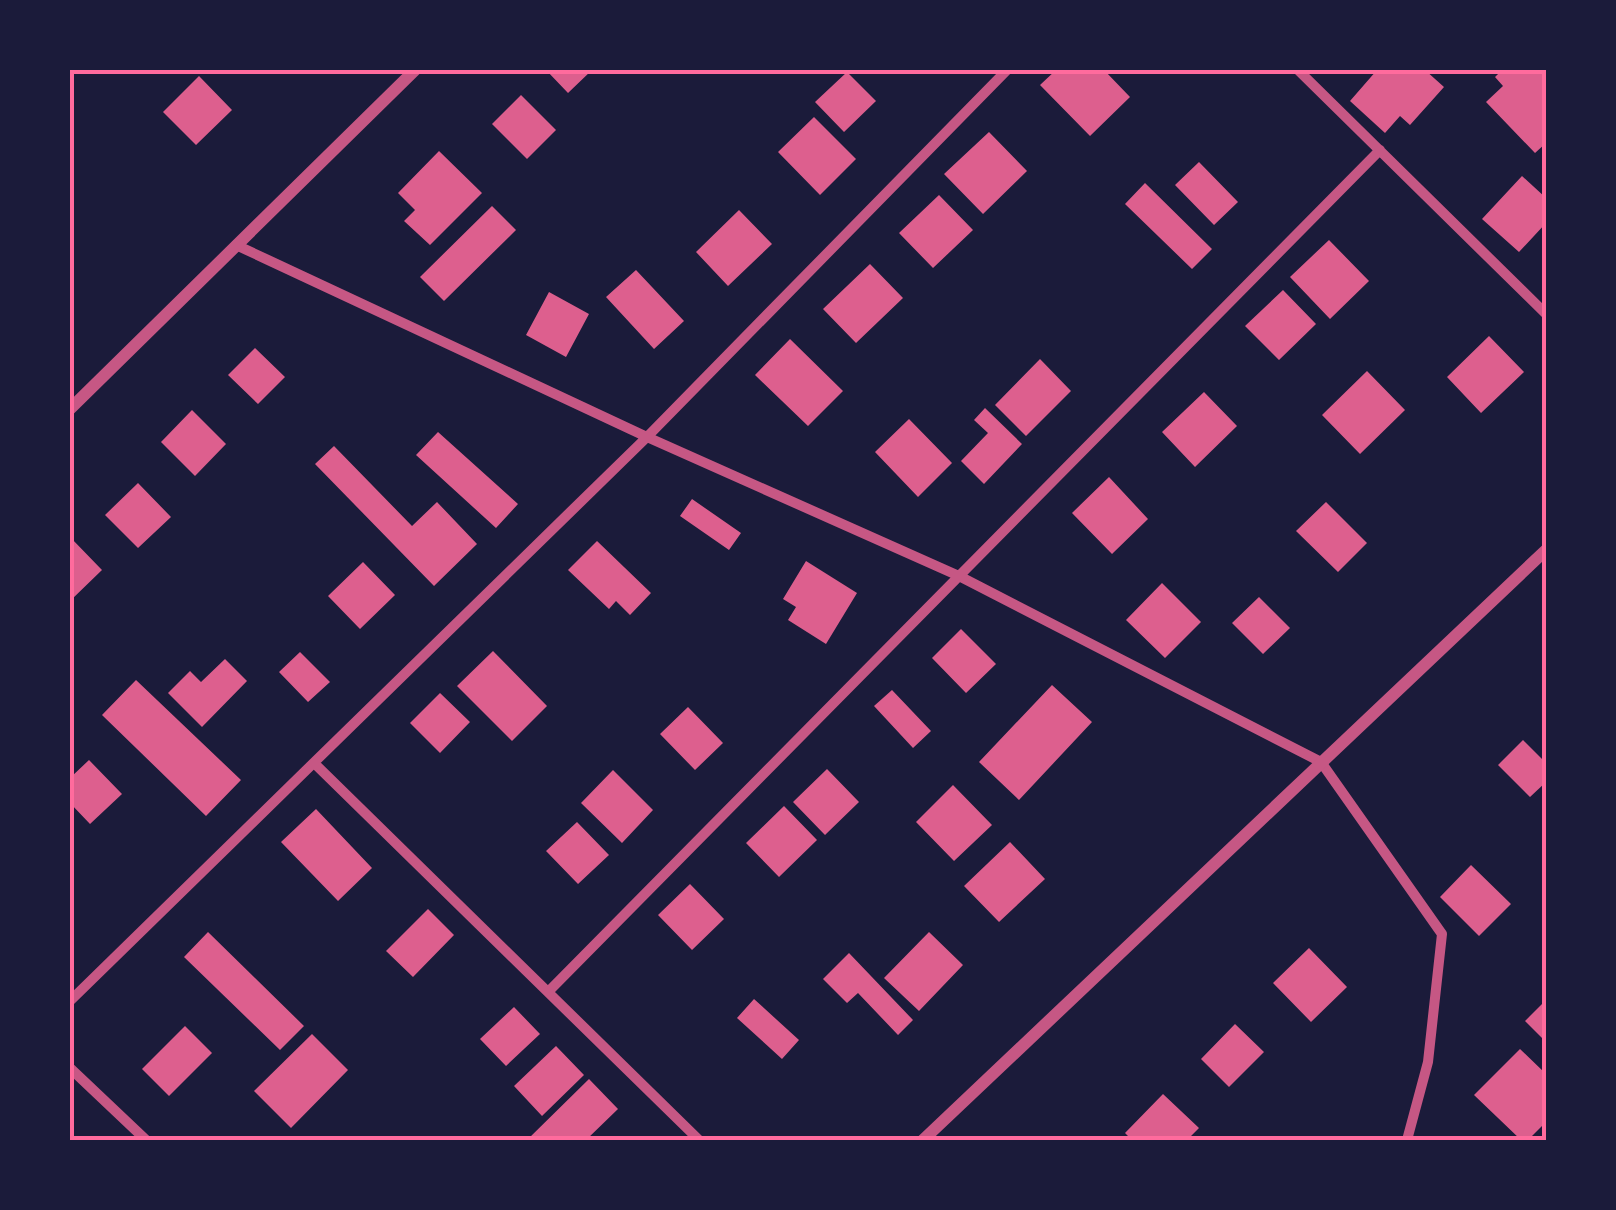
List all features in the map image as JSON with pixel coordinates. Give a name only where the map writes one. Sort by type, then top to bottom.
[{"type":"street","points":[[70,408],[415,70]]},
{"type":"street","points":[[70,1001],[647,438],[1007,70]]},
{"type":"street","points":[[1298,70],[1546,314]]},
{"type":"street","points":[[549,991],[1380,150]]},
{"type":"street","points":[[236,244],[647,438],[959,576],[1321,762],[1442,934],[1428,1062],[1407,1140]]},
{"type":"street","points":[[923,1140],[1546,550]]},
{"type":"street","points":[[315,764],[699,1140]]},
{"type":"street","points":[[70,1068],[146,1140]]},
{"type":"building","points":[[546,70],[592,70],[568,93]]},
{"type":"building","points":[[1056,70],[1104,70],[1130,97],[1090,136],[1040,85]]},
{"type":"building","points":[[1377,70],[1425,70],[1444,87],[1410,125],[1400,116],[1385,133],[1350,101]]},
{"type":"building","points":[[1502,70],[1542,70],[1546,74],[1546,143],[1535,153],[1486,102],[1503,86],[1495,77]]},
{"type":"building","points":[[847,72],[876,101],[844,132],[815,102]]},
{"type":"building","points":[[199,76],[232,110],[196,145],[163,112]]},
{"type":"building","points":[[521,95],[556,130],[527,159],[492,124]]},
{"type":"building","points":[[814,117],[856,159],[820,195],[778,152]]},
{"type":"building","points":[[989,132],[1027,171],[983,214],[944,174]]},
{"type":"building","points":[[439,151],[482,193],[430,245],[404,221],[415,210],[398,193]]},
{"type":"building","points":[[1199,162],[1238,202],[1214,225],[1175,185]]},
{"type":"building","points":[[1522,176],[1546,198],[1546,223],[1519,252],[1482,219]]},
{"type":"building","points":[[1145,183],[1212,249],[1192,269],[1125,204]]},
{"type":"building","points":[[939,195],[973,230],[933,268],[899,233]]},
{"type":"building","points":[[492,206],[516,230],[444,301],[420,277]]},
{"type":"building","points":[[739,210],[772,244],[728,286],[696,252]]},
{"type":"building","points":[[1329,240],[1369,281],[1330,319],[1290,277]]},
{"type":"building","points":[[870,264],[903,298],[856,343],[823,309]]},
{"type":"building","points":[[636,270],[684,321],[654,349],[606,297]]},
{"type":"building","points":[[1283,290],[1316,324],[1279,360],[1245,326]]},
{"type":"building","points":[[549,292],[589,314],[566,357],[526,335]]},
{"type":"building","points":[[1489,336],[1524,372],[1481,413],[1447,377]]},
{"type":"building","points":[[790,339],[843,391],[808,426],[755,375]]},
{"type":"building","points":[[255,348],[285,377],[258,404],[228,375]]},
{"type":"building","points":[[1040,359],[1071,391],[1026,436],[995,405]]},
{"type":"building","points":[[1367,371],[1405,410],[1360,454],[1322,415]]},
{"type":"building","points":[[1204,392],[1237,426],[1195,467],[1162,432]]},
{"type":"building","points":[[985,408],[1022,444],[984,484],[961,461],[988,433],[974,420]]},
{"type":"building","points":[[192,410],[226,444],[195,476],[161,442]]},
{"type":"building","points":[[909,419],[952,463],[918,497],[875,452]]},
{"type":"building","points":[[438,432],[518,504],[496,528],[416,455]]},
{"type":"building","points":[[334,446],[412,526],[437,502],[477,544],[434,586],[315,464]]},
{"type":"building","points":[[1109,477],[1148,519],[1112,554],[1072,513]]},
{"type":"building","points":[[138,483],[171,517],[138,548],[105,515]]},
{"type":"building","points":[[692,499],[741,533],[729,550],[680,516]]},
{"type":"building","points":[[1326,502],[1367,543],[1338,572],[1296,531]]},
{"type":"building","points":[[70,537],[102,570],[70,601]]},
{"type":"building","points":[[597,541],[651,593],[630,615],[616,601],[609,609],[568,570]]},
{"type":"building","points":[[806,561],[857,593],[826,644],[788,620],[796,607],[783,599]]},
{"type":"building","points":[[363,562],[395,595],[360,629],[328,596]]},
{"type":"building","points":[[1162,583],[1201,622],[1165,658],[1126,620]]},
{"type":"building","points":[[1259,597],[1290,628],[1263,654],[1232,623]]},
{"type":"building","points":[[961,629],[996,664],[966,693],[932,658]]},
{"type":"building","points":[[493,651],[547,706],[512,741],[457,686]]},
{"type":"building","points":[[300,652],[330,682],[308,702],[279,672]]},
{"type":"building","points":[[225,659],[247,681],[202,727],[168,693],[190,671],[201,682]]},
{"type":"building","points":[[136,680],[241,780],[206,816],[102,715]]},
{"type":"building","points":[[1052,685],[1092,722],[1019,800],[979,762]]},
{"type":"building","points":[[892,690],[931,731],[913,748],[874,706]]},
{"type":"building","points":[[440,693],[470,722],[440,753],[410,723]]},
{"type":"building","points":[[688,707],[723,743],[695,770],[660,734]]},
{"type":"building","points":[[1523,740],[1546,763],[1546,782],[1530,797],[1498,765]]},
{"type":"building","points":[[89,760],[122,794],[90,824],[70,803],[70,778]]},
{"type":"building","points":[[827,769],[859,802],[825,835],[793,802]]},
{"type":"building","points":[[613,770],[653,810],[622,843],[581,803]]},
{"type":"building","points":[[953,785],[992,825],[954,861],[916,822]]},
{"type":"building","points":[[784,806],[817,840],[779,877],[746,843]]},
{"type":"building","points":[[316,809],[372,868],[338,901],[281,842]]},
{"type":"building","points":[[577,822],[609,855],[578,884],[546,851]]},
{"type":"building","points":[[1010,842],[1045,879],[999,922],[964,886]]},
{"type":"building","points":[[1471,865],[1511,904],[1479,936],[1440,897]]},
{"type":"building","points":[[690,884],[724,919],[692,950],[658,915]]},
{"type":"building","points":[[428,909],[454,935],[413,977],[386,951]]},
{"type":"building","points":[[208,932],[304,1026],[280,1050],[184,957]]},
{"type":"building","points":[[929,932],[963,965],[919,1011],[884,978]]},
{"type":"building","points":[[1309,948],[1347,987],[1311,1022],[1273,983]]},
{"type":"building","points":[[849,953],[913,1020],[898,1035],[858,993],[847,1003],[823,979]]},
{"type":"building","points":[[754,999],[799,1040],[782,1059],[737,1018]]},
{"type":"building","points":[[1546,1000],[1546,1042],[1525,1021]]},
{"type":"building","points":[[514,1007],[540,1034],[506,1066],[480,1039]]},
{"type":"building","points":[[1235,1024],[1264,1052],[1229,1087],[1201,1059]]},
{"type":"building","points":[[185,1026],[212,1053],[169,1096],[142,1069]]},
{"type":"building","points":[[312,1034],[348,1070],[291,1128],[254,1091]]},
{"type":"building","points":[[556,1046],[584,1075],[542,1116],[514,1086]]},
{"type":"building","points":[[1520,1049],[1546,1074],[1546,1122],[1528,1140],[1521,1140],[1474,1095]]},
{"type":"building","points":[[589,1079],[618,1109],[586,1140],[527,1140]]},
{"type":"building","points":[[1163,1094],[1199,1128],[1187,1140],[1132,1140],[1125,1133]]}]
